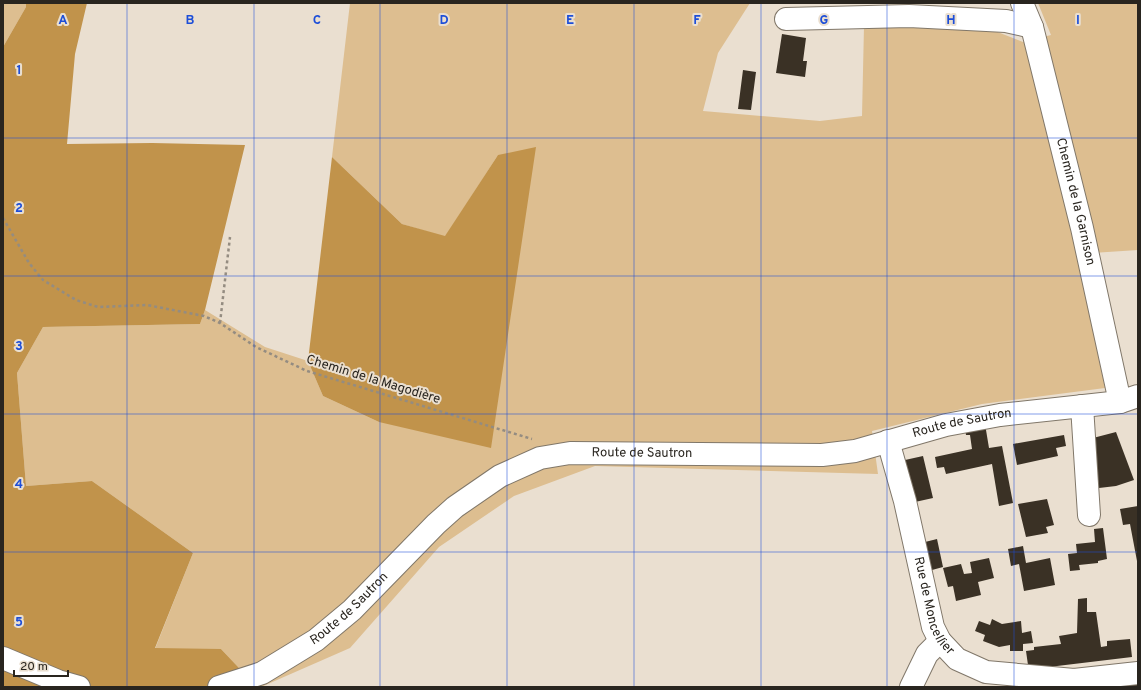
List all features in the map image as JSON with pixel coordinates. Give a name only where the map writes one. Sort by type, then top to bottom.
[{"type":"street","name":"Chemin de la Garnison","points":[[1022,3],[1032,27],[1082,228],[1129,399]]},
{"type":"street","points":[[786,19],[909,16],[1006,22],[1032,27]]},
{"type":"street","name":"Route de Sautron","points":[[219,687],[262,673],[316,640],[352,610],[436,524],[455,507],[500,476],[540,458],[570,453],[822,455],[855,451],[946,424],[1000,415],[1129,399]]},
{"type":"street","points":[[1082,406],[1090,515]]},
{"type":"street","name":"Rue de Moncellier","points":[[888,441],[905,500],[933,627],[940,641],[957,659],[986,672],[1074,683],[1138,673]]},
{"type":"street","points":[[911,687],[927,654],[940,641]]},
{"type":"street","points":[[3,658],[58,681],[79,687]]},
{"type":"street","points":[[911,687],[939,667],[957,659]]},
{"type":"path","name":"Chemin de la Magodière","points":[[3,218],[29,264],[43,280],[76,300],[98,307],[147,305],[204,316],[220,323],[256,347],[307,371],[532,440]]},
{"type":"path","points":[[220,323],[230,237]]},
{"type":"shaded area","points":[[3,3],[26,3],[26,7],[3,47]]},
{"type":"shaded area","points":[[26,3],[87,3],[75,54],[67,144],[152,143],[245,145],[205,310],[200,324],[43,327],[17,373],[26,486],[92,481],[193,553],[155,648],[221,649],[257,687],[3,687],[3,47],[26,7]]},
{"type":"shaded area","points":[[350,3],[750,3],[718,53],[703,111],[820,121],[862,116],[864,26],[995,31],[1023,42],[1051,35],[1038,3],[1138,3],[1138,250],[1077,254],[1105,388],[982,404],[872,431],[878,474],[595,466],[514,496],[439,547],[350,648],[261,687],[257,687],[221,649],[155,649],[193,553],[92,481],[26,486],[17,373],[43,327],[200,324],[205,310],[265,347],[308,361],[323,396],[379,422],[498,155],[445,237],[402,224],[332,157]]},
{"type":"shaded area","points":[[536,147],[491,448],[379,422],[323,396],[308,361],[332,157],[402,224],[445,236],[498,155]]},
{"type":"building","points":[[782,34],[806,38],[803,61],[807,61],[805,77],[776,73]]},
{"type":"building","points":[[743,70],[756,72],[751,110],[738,109]]},
{"type":"building","points":[[985,424],[989,448],[1002,446],[1013,503],[999,506],[992,464],[946,474],[944,467],[937,468],[935,457],[972,449],[970,435],[966,435],[965,429]]},
{"type":"building","points":[[1116,432],[1134,480],[1116,486],[1099,488],[1093,438]]},
{"type":"building","points":[[1064,435],[1066,446],[1056,448],[1058,456],[1017,465],[1013,444]]},
{"type":"building","points":[[923,456],[933,498],[915,502],[905,460]]},
{"type":"building","points":[[1047,499],[1054,525],[1046,527],[1048,533],[1026,537],[1018,504]]},
{"type":"building","points":[[1138,506],[1137,561],[1130,524],[1123,525],[1120,509]]},
{"type":"building","points":[[1103,528],[1107,559],[1098,561],[1098,563],[1079,565],[1080,570],[1070,571],[1068,554],[1077,553],[1076,544],[1095,542],[1094,529]]},
{"type":"building","points":[[937,539],[943,567],[932,570],[925,542]]},
{"type":"building","points":[[1023,546],[1026,563],[1050,558],[1055,585],[1024,591],[1019,564],[1011,566],[1008,549]]},
{"type":"building","points":[[989,558],[994,578],[978,582],[981,595],[956,601],[953,586],[948,587],[943,568],[961,564],[964,574],[972,573],[970,562]]},
{"type":"building","points":[[1087,598],[1087,612],[1096,612],[1101,647],[1107,646],[1107,641],[1130,639],[1132,657],[1036,668],[1036,665],[1028,665],[1026,651],[1034,650],[1034,647],[1061,644],[1059,636],[1077,633],[1078,599]]},
{"type":"building","points":[[992,619],[1002,624],[1021,621],[1022,633],[1031,631],[1033,643],[1023,644],[1023,651],[1010,651],[1010,645],[999,647],[983,641],[985,635],[975,631],[979,621],[990,625]]},
{"type":"building","points":[[1138,683],[1138,687],[1105,687]]}]
